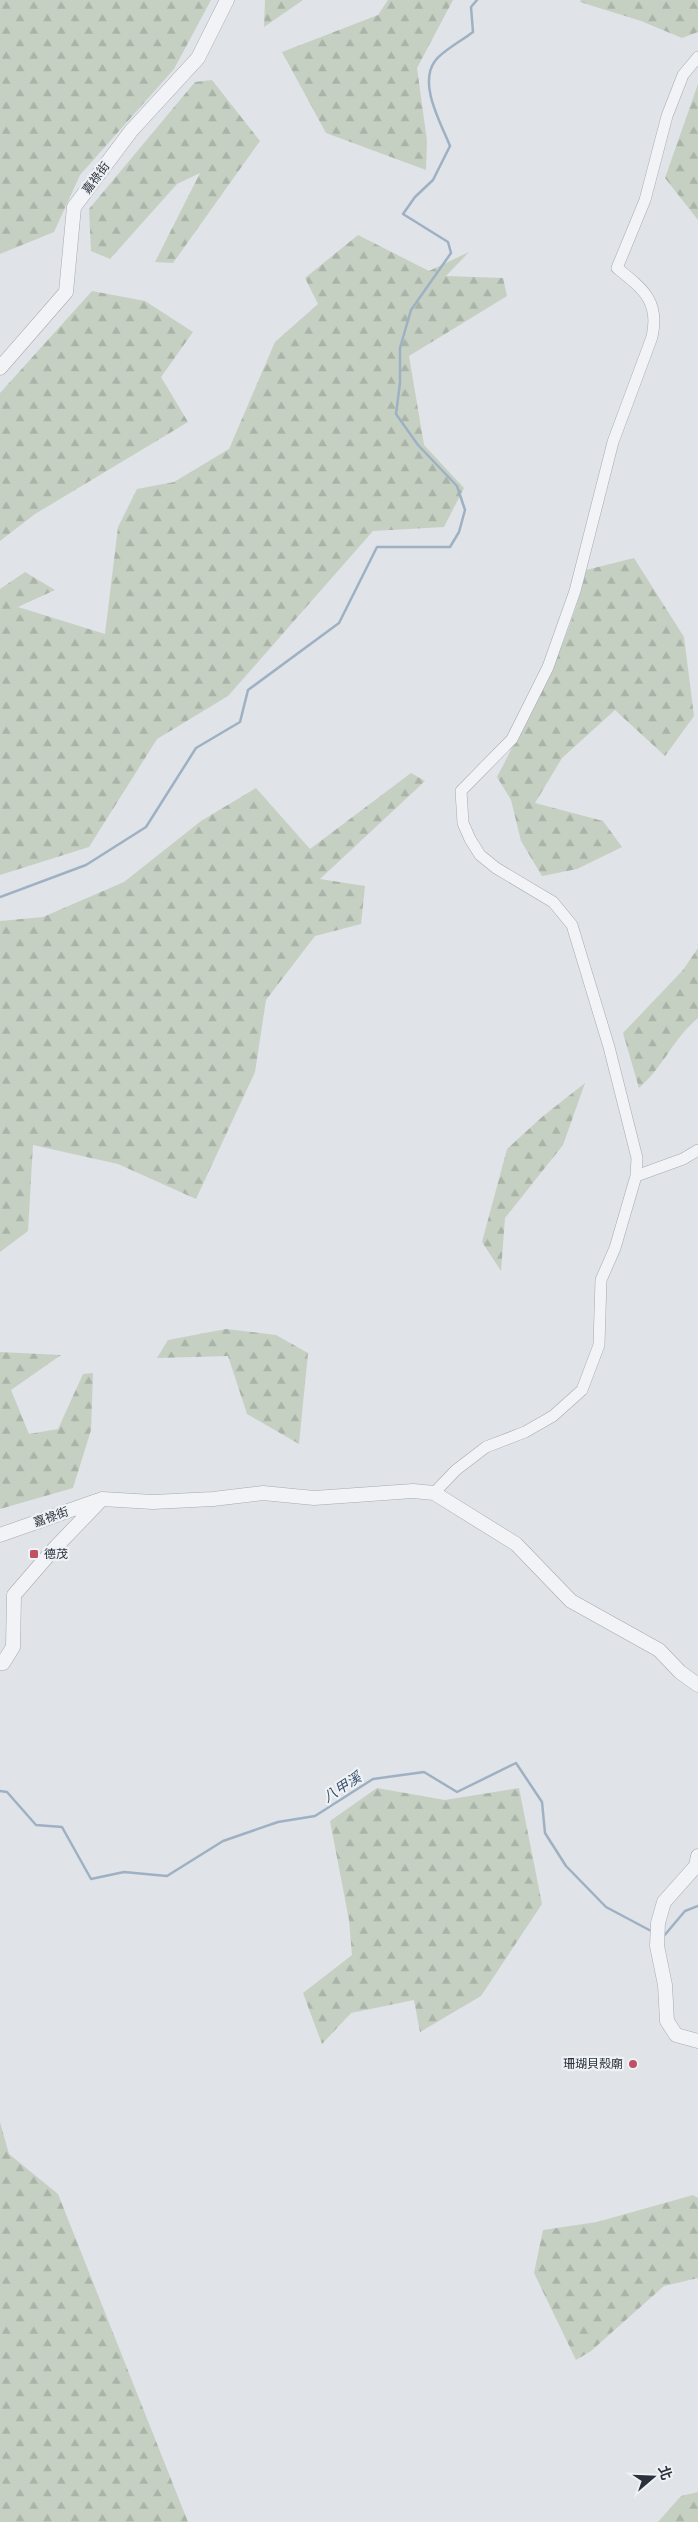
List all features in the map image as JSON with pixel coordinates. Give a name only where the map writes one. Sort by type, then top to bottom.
[{"type":"street","name":"嘉祿街","points":[[0,368],[66,292],[74,207],[131,131],[198,58],[227,0]]},
{"type":"street","points":[[434,1493],[456,1470],[486,1446],[525,1432],[553,1416],[582,1390],[599,1345],[602,1280],[615,1248],[636,1176],[637,1158],[609,1047],[572,925],[553,902],[496,868],[480,855],[463,823],[461,791],[512,739],[548,667],[575,591],[613,442],[656,323],[646,292],[617,268],[646,200],[667,116],[683,75],[698,57]]},
{"type":"street","points":[[636,1176],[683,1159],[698,1150]]},
{"type":"street","points":[[0,1663],[3,1663],[14,1647],[14,1595],[52,1551],[102,1499],[153,1502],[213,1499],[263,1493],[314,1498],[413,1491],[434,1493],[516,1544],[570,1601],[659,1650],[680,1672],[698,1685]]},
{"type":"street","name":"嘉祿街","points":[[0,1535],[102,1499]]},
{"type":"street","points":[[698,1856],[696,1866],[664,1902],[657,1934],[659,1957],[665,1985],[667,2021],[676,2035],[698,2041]]},
{"type":"green space","points":[[0,0],[211,0],[174,69],[80,175],[54,232],[0,254]]},
{"type":"green space","points":[[265,0],[303,0],[264,27]]},
{"type":"green space","points":[[388,0],[453,0],[417,68],[427,141],[426,170],[326,133],[282,52],[378,15]]},
{"type":"green space","points":[[581,0],[698,0],[698,32],[682,38],[641,21],[580,2]]},
{"type":"green space","points":[[212,80],[260,141],[173,263],[155,262],[200,173],[177,184],[110,259],[91,251],[89,209],[195,82]]},
{"type":"green space","points":[[698,84],[698,220],[665,178]]},
{"type":"green space","points":[[358,235],[429,271],[469,252],[446,276],[503,278],[507,296],[409,356],[424,445],[464,488],[444,527],[373,531],[228,696],[157,739],[89,847],[0,875],[0,589],[25,572],[55,590],[18,607],[105,634],[118,527],[137,489],[174,482],[229,449],[275,342],[318,304],[305,278]]},
{"type":"green space","points":[[92,291],[145,301],[193,332],[161,377],[188,422],[35,514],[0,541],[0,393]]},
{"type":"green space","points":[[634,558],[684,637],[694,716],[665,756],[615,710],[562,758],[535,803],[603,821],[622,847],[577,869],[542,876],[521,841],[511,800],[497,777],[560,651],[579,597],[586,570]]},
{"type":"green space","points":[[411,773],[425,781],[320,879],[365,886],[361,924],[315,936],[266,1000],[255,1072],[196,1199],[118,1164],[33,1145],[28,1231],[0,1252],[0,921],[43,917],[124,882],[201,821],[256,788],[310,849]]},
{"type":"green space","points":[[698,948],[698,1018],[689,1026],[648,1080],[639,1088],[623,1033],[683,970]]},
{"type":"green space","points":[[585,1083],[563,1145],[505,1218],[501,1271],[482,1242],[507,1149],[542,1117]]},
{"type":"green space","points":[[226,1329],[276,1335],[308,1353],[299,1444],[247,1414],[228,1356],[157,1358],[168,1340]]},
{"type":"green space","points":[[0,1352],[61,1355],[11,1390],[29,1434],[58,1429],[83,1374],[93,1373],[91,1430],[73,1488],[0,1509]]},
{"type":"green space","points":[[377,1788],[445,1800],[519,1788],[542,1904],[481,1996],[420,2032],[414,2000],[351,2013],[322,2044],[303,1993],[352,1955],[349,1920],[330,1821]]},
{"type":"green space","points":[[0,2122],[9,2154],[58,2194],[188,2522],[0,2522]]},
{"type":"green space","points":[[693,2195],[698,2198],[698,2278],[664,2286],[591,2351],[576,2360],[534,2273],[543,2230],[597,2222]]},
{"type":"green space","points":[[698,2492],[698,2522],[658,2522],[681,2496]]},
{"type":"waterway","points":[[0,897],[86,865],[146,827],[196,748],[240,722],[248,690],[339,623],[377,547],[450,547],[459,532],[465,510],[457,486],[418,445],[396,414],[400,383],[400,348],[411,310],[451,253],[448,242],[403,214],[415,197],[433,180],[450,146],[433,104],[429,81],[430,70],[442,53],[473,32],[471,7],[477,0]]},
{"type":"waterway","name":"八甲溪","points":[[0,1791],[7,1792],[36,1825],[62,1827],[91,1879],[124,1872],[167,1876],[223,1841],[278,1822],[315,1816],[373,1779],[424,1772],[457,1792],[516,1763],[542,1802],[545,1833],[566,1866],[606,1907],[653,1932]]},
{"type":"waterway","name":"八甲溪","points":[[663,1937],[685,1911],[698,1906]]},
{"type":"place","name":"德茂","points":[[34,1554]]},
{"type":"place","name":"珊瑚貝殼廟","points":[[633,2064]]}]
